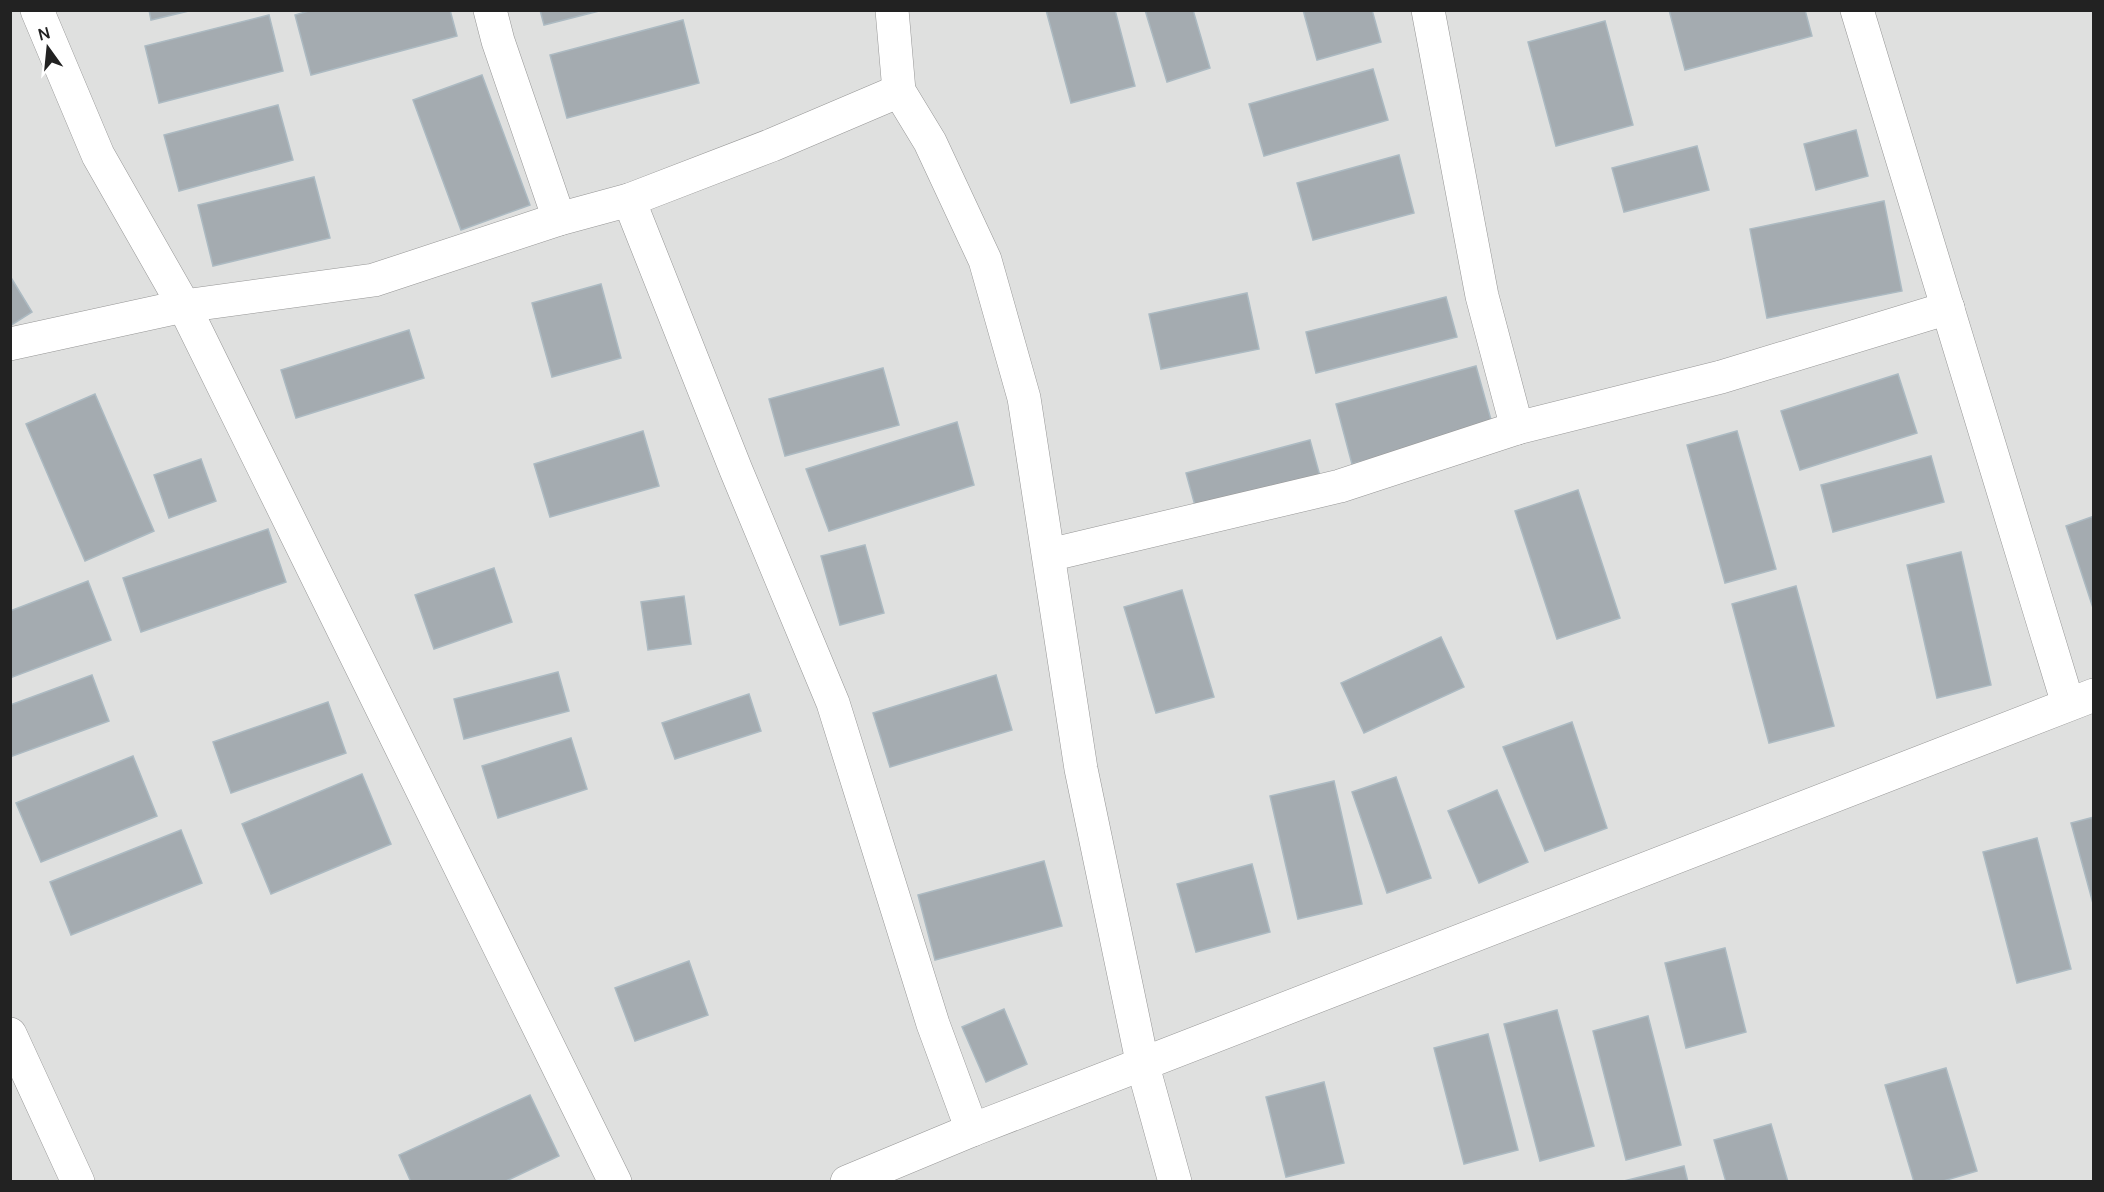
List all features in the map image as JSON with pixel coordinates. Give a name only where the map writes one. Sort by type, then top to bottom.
[{"type":"street","points":[[37,10],[98,155],[184,306],[615,1182]]},
{"type":"street","points":[[490,10],[498,41],[559,219]]},
{"type":"street","points":[[892,10],[899,91],[930,142],[986,260],[1024,398],[1081,769],[1143,1066],[1175,1182]]},
{"type":"street","points":[[1428,10],[1482,296],[1517,428]]},
{"type":"street","points":[[847,1182],[972,1130],[1143,1066],[2081,699],[1948,308],[1857,10]]},
{"type":"street","points":[[10,344],[184,306],[374,280],[559,219],[630,200],[772,145],[899,91]]},
{"type":"street","points":[[630,200],[736,470],[833,703],[933,1024],[972,1130]]},
{"type":"street","points":[[1049,555],[1340,486],[1517,428],[1721,377],[1948,308]]},
{"type":"street","points":[[10,1035],[78,1182]]},
{"type":"shaded area","points":[[11,11],[2093,11],[2093,1181],[11,1181]]},
{"type":"building","points":[[149,10],[193,10],[151,20]]},
{"type":"building","points":[[312,10],[450,10],[457,36],[311,75],[295,15]]},
{"type":"building","points":[[540,10],[603,10],[544,25]]},
{"type":"building","points":[[1046,10],[1115,10],[1135,86],[1071,103]]},
{"type":"building","points":[[1145,10],[1193,10],[1210,68],[1167,82]]},
{"type":"building","points":[[1303,10],[1372,10],[1381,42],[1317,60]]},
{"type":"building","points":[[1669,10],[1805,10],[1812,36],[1685,70]]},
{"type":"building","points":[[269,15],[283,71],[159,103],[145,46]]},
{"type":"building","points":[[683,20],[699,83],[567,118],[550,55]]},
{"type":"building","points":[[1605,21],[1633,125],[1556,146],[1528,42]]},
{"type":"building","points":[[1373,69],[1388,120],[1264,156],[1249,104]]},
{"type":"building","points":[[482,75],[530,205],[461,230],[413,100]]},
{"type":"building","points":[[278,105],[293,160],[179,191],[164,135]]},
{"type":"building","points":[[1856,130],[1868,176],[1816,190],[1804,144]]},
{"type":"building","points":[[1697,146],[1709,190],[1624,212],[1612,168]]},
{"type":"building","points":[[1399,155],[1414,213],[1313,240],[1297,183]]},
{"type":"building","points":[[314,177],[330,238],[213,266],[198,205]]},
{"type":"building","points":[[1884,201],[1902,291],[1767,318],[1750,229]]},
{"type":"building","points":[[10,276],[32,312],[10,326]]},
{"type":"building","points":[[601,284],[621,358],[552,377],[532,303]]},
{"type":"building","points":[[1247,293],[1259,349],[1161,369],[1149,314]]},
{"type":"building","points":[[1446,297],[1457,337],[1316,373],[1306,332]]},
{"type":"building","points":[[409,330],[424,378],[296,418],[281,370]]},
{"type":"building","points":[[1476,366],[1493,427],[1352,464],[1336,404]]},
{"type":"building","points":[[883,368],[899,425],[785,456],[769,399]]},
{"type":"building","points":[[1898,374],[1917,433],[1800,470],[1781,411]]},
{"type":"building","points":[[95,394],[154,531],[85,561],[26,424]]},
{"type":"building","points":[[957,422],[974,485],[829,531],[806,469]]},
{"type":"building","points":[[643,431],[659,486],[550,517],[534,464]]},
{"type":"building","points":[[1737,431],[1776,569],[1725,583],[1687,445]]},
{"type":"building","points":[[1310,440],[1323,487],[1199,520],[1186,473]]},
{"type":"building","points":[[1931,456],[1944,502],[1833,532],[1821,485]]},
{"type":"building","points":[[201,459],[216,501],[169,518],[154,475]]},
{"type":"building","points":[[1578,490],[1620,618],[1557,639],[1515,511]]},
{"type":"building","points":[[2094,516],[2094,611],[2066,526]]},
{"type":"building","points":[[268,529],[286,582],[141,632],[123,578]]},
{"type":"building","points":[[865,545],[884,613],[840,625],[821,556]]},
{"type":"building","points":[[1961,552],[1991,685],[1937,698],[1907,565]]},
{"type":"building","points":[[494,568],[512,622],[434,649],[415,595]]},
{"type":"building","points":[[88,581],[111,640],[10,678],[10,611]]},
{"type":"building","points":[[1796,586],[1834,726],[1769,743],[1732,604]]},
{"type":"building","points":[[1182,590],[1214,697],[1156,713],[1124,607]]},
{"type":"building","points":[[684,596],[691,644],[648,650],[641,602]]},
{"type":"building","points":[[1441,637],[1464,687],[1364,733],[1341,683]]},
{"type":"building","points":[[558,672],[569,711],[464,739],[454,699]]},
{"type":"building","points":[[92,675],[109,721],[10,757],[10,705]]},
{"type":"building","points":[[996,675],[1012,730],[890,767],[873,713]]},
{"type":"building","points":[[749,694],[761,731],[675,759],[662,723]]},
{"type":"building","points":[[328,702],[346,753],[231,793],[213,742]]},
{"type":"building","points":[[1572,722],[1607,828],[1545,851],[1503,747]]},
{"type":"building","points":[[571,738],[587,789],[498,818],[482,766]]},
{"type":"building","points":[[133,756],[157,816],[41,862],[16,803]]},
{"type":"building","points":[[362,774],[391,844],[271,894],[242,824]]},
{"type":"building","points":[[1396,777],[1431,878],[1387,893],[1352,792]]},
{"type":"building","points":[[1334,781],[1362,904],[1298,919],[1270,796]]},
{"type":"building","points":[[1497,790],[1528,862],[1479,883],[1448,811]]},
{"type":"building","points":[[2094,817],[2094,907],[2071,823]]},
{"type":"building","points":[[181,830],[202,883],[71,935],[50,882]]},
{"type":"building","points":[[2037,838],[2071,969],[2017,983],[1983,852]]},
{"type":"building","points":[[1044,861],[1062,926],[935,960],[918,895]]},
{"type":"building","points":[[1252,864],[1270,932],[1196,952],[1177,884]]},
{"type":"building","points":[[1725,948],[1746,1032],[1686,1048],[1665,963]]},
{"type":"building","points":[[689,961],[708,1015],[635,1041],[615,988]]},
{"type":"building","points":[[1004,1009],[1027,1064],[986,1082],[962,1027]]},
{"type":"building","points":[[1557,1010],[1594,1146],[1540,1161],[1504,1024]]},
{"type":"building","points":[[1648,1016],[1681,1145],[1626,1160],[1593,1031]]},
{"type":"building","points":[[1488,1034],[1518,1150],[1464,1164],[1434,1048]]},
{"type":"building","points":[[1946,1068],[1977,1171],[1940,1182],[1914,1182],[1885,1085]]},
{"type":"building","points":[[1324,1082],[1344,1163],[1286,1177],[1266,1097]]},
{"type":"building","points":[[530,1095],[559,1156],[504,1182],[411,1182],[399,1155]]},
{"type":"building","points":[[1771,1124],[1788,1182],[1726,1182],[1714,1140]]},
{"type":"building","points":[[1684,1166],[1688,1182],[1620,1182]]}]
